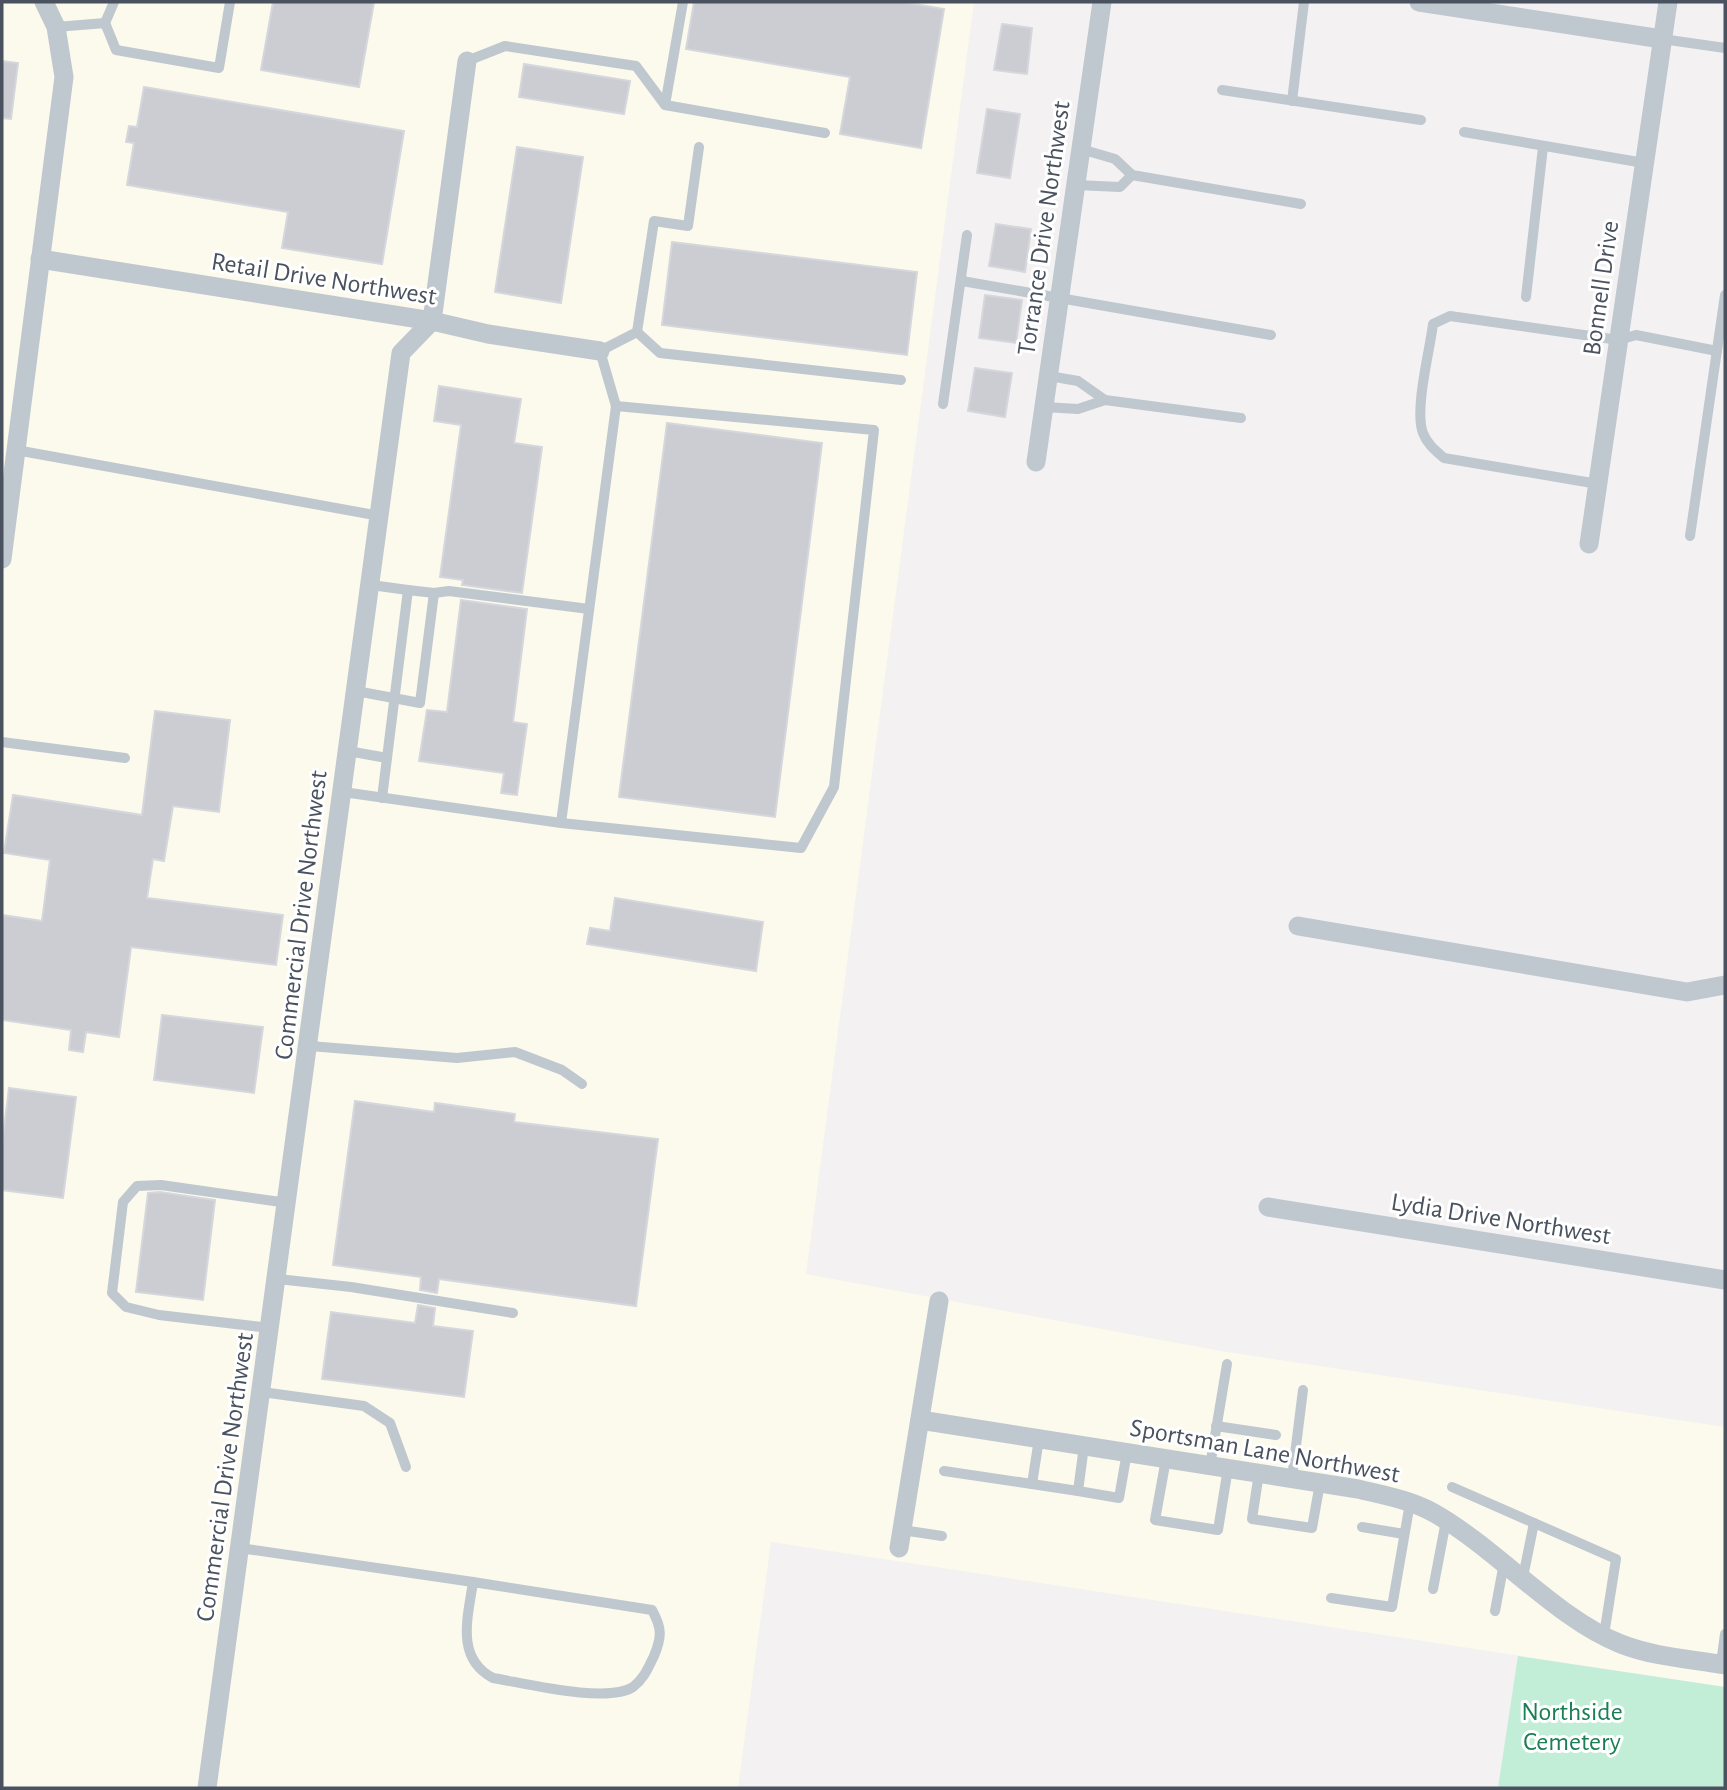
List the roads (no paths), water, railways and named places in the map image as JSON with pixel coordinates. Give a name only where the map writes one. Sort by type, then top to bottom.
[{"type":"street","points":[[2,559],[64,77],[63,53],[56,27],[44,2]]},
{"type":"street","name":"Torrance Drive Northwest","points":[[1036,462],[1102,2]]},
{"type":"street","points":[[1419,2],[1662,39]]},
{"type":"street","name":"Bonnell Drive","points":[[1589,544],[1668,2]]},
{"type":"street","points":[[432,321],[467,61]]},
{"type":"street","name":"Retail Drive Northwest","points":[[40,259],[432,321],[488,334],[600,351]]},
{"type":"street","name":"Commercial Drive Northwest","points":[[207,1788],[310,1046],[401,353],[432,321]]},
{"type":"street","points":[[1298,926],[1687,992],[1725,985]]},
{"type":"street","name":"Lydia Drive Northwest","points":[[1268,1207],[1725,1280]]},
{"type":"street","points":[[900,1539],[939,1301]]},
{"type":"street","name":"Sportsman Lane Northwest","points":[[920,1420],[1358,1489],[1409,1503],[1447,1521],[1620,1644],[1653,1653],[1723,1664]]},
{"type":"lane","points":[[114,2],[105,23],[116,50],[219,68],[230,2]]},
{"type":"lane","points":[[665,105],[682,2]]},
{"type":"lane","points":[[1292,101],[1304,2]]},
{"type":"lane","points":[[56,27],[105,23]]},
{"type":"lane","points":[[1662,39],[1725,48]]},
{"type":"lane","points":[[467,61],[505,46],[636,66],[665,105],[825,133]]},
{"type":"lane","points":[[1222,90],[1421,120]]},
{"type":"lane","points":[[1464,132],[1644,163]]},
{"type":"lane","points":[[637,332],[654,221],[688,226],[699,147]]},
{"type":"lane","points":[[1526,297],[1543,147]]},
{"type":"lane","points":[[1081,149],[1115,159],[1132,175],[1301,204]]},
{"type":"lane","points":[[1076,185],[1120,187],[1132,175]]},
{"type":"lane","points":[[943,404],[967,235]]},
{"type":"lane","points":[[962,281],[1271,335]]},
{"type":"lane","points":[[1690,536],[1725,295]]},
{"type":"lane","points":[[1598,484],[1444,458],[1432,447],[1423,432],[1421,416],[1433,324],[1450,316],[1619,340],[1636,335],[1717,351]]},
{"type":"lane","points":[[561,823],[616,407],[600,351],[637,332]]},
{"type":"lane","points":[[637,332],[660,353],[901,380]]},
{"type":"lane","points":[[1049,376],[1078,381],[1105,400]]},
{"type":"lane","points":[[1044,407],[1078,409],[1105,400],[1241,418]]},
{"type":"lane","points":[[343,792],[561,823],[801,848],[834,787],[874,430],[616,407]]},
{"type":"lane","points":[[16,450],[380,516]]},
{"type":"lane","points":[[371,585],[433,593],[449,591],[589,609]]},
{"type":"lane","points":[[382,798],[408,590]]},
{"type":"lane","points":[[356,691],[421,703],[433,593]]},
{"type":"lane","points":[[2,741],[125,758]]},
{"type":"lane","points":[[348,751],[387,758]]},
{"type":"lane","points":[[310,1046],[457,1058],[515,1052],[562,1070],[582,1084]]},
{"type":"lane","points":[[271,1328],[223,1325],[126,1307],[112,1293],[123,1202],[137,1186],[161,1185],[288,1203]]},
{"type":"lane","points":[[278,1279],[351,1287],[513,1313]]},
{"type":"lane","points":[[1166,1459],[1155,1520],[1218,1530],[1219,1467],[1216,1426],[1227,1364]]},
{"type":"lane","points":[[1292,1478],[1303,1390]]},
{"type":"lane","points":[[262,1392],[364,1406],[390,1423],[406,1467]]},
{"type":"lane","points":[[1216,1426],[1276,1435]]},
{"type":"lane","points":[[1032,1484],[1040,1438]]},
{"type":"lane","points":[[1078,1491],[1084,1446]]},
{"type":"lane","points":[[944,1471],[1119,1497],[1126,1452]]},
{"type":"lane","points":[[1259,1473],[1252,1519],[1312,1528],[1320,1483]]},
{"type":"lane","points":[[1452,1487],[1616,1559],[1604,1635]]},
{"type":"lane","points":[[1331,1598],[1392,1607],[1409,1503]]},
{"type":"lane","points":[[1433,1589],[1447,1521]]},
{"type":"lane","points":[[1523,1577],[1534,1523]]},
{"type":"lane","points":[[1362,1527],[1405,1534]]},
{"type":"lane","points":[[900,1539],[942,1536]]},
{"type":"lane","points":[[240,1548],[473,1582],[652,1610],[662,1627],[659,1643],[645,1676],[632,1688],[610,1693],[493,1678],[479,1670],[471,1655],[466,1632],[473,1582]]},
{"type":"lane","points":[[1495,1611],[1504,1563]]},
{"type":"lane","points":[[1723,1664],[1725,1633]]},
{"type":"park label","name":"Northside Cemetery","points":[[1572,1726]]}]
